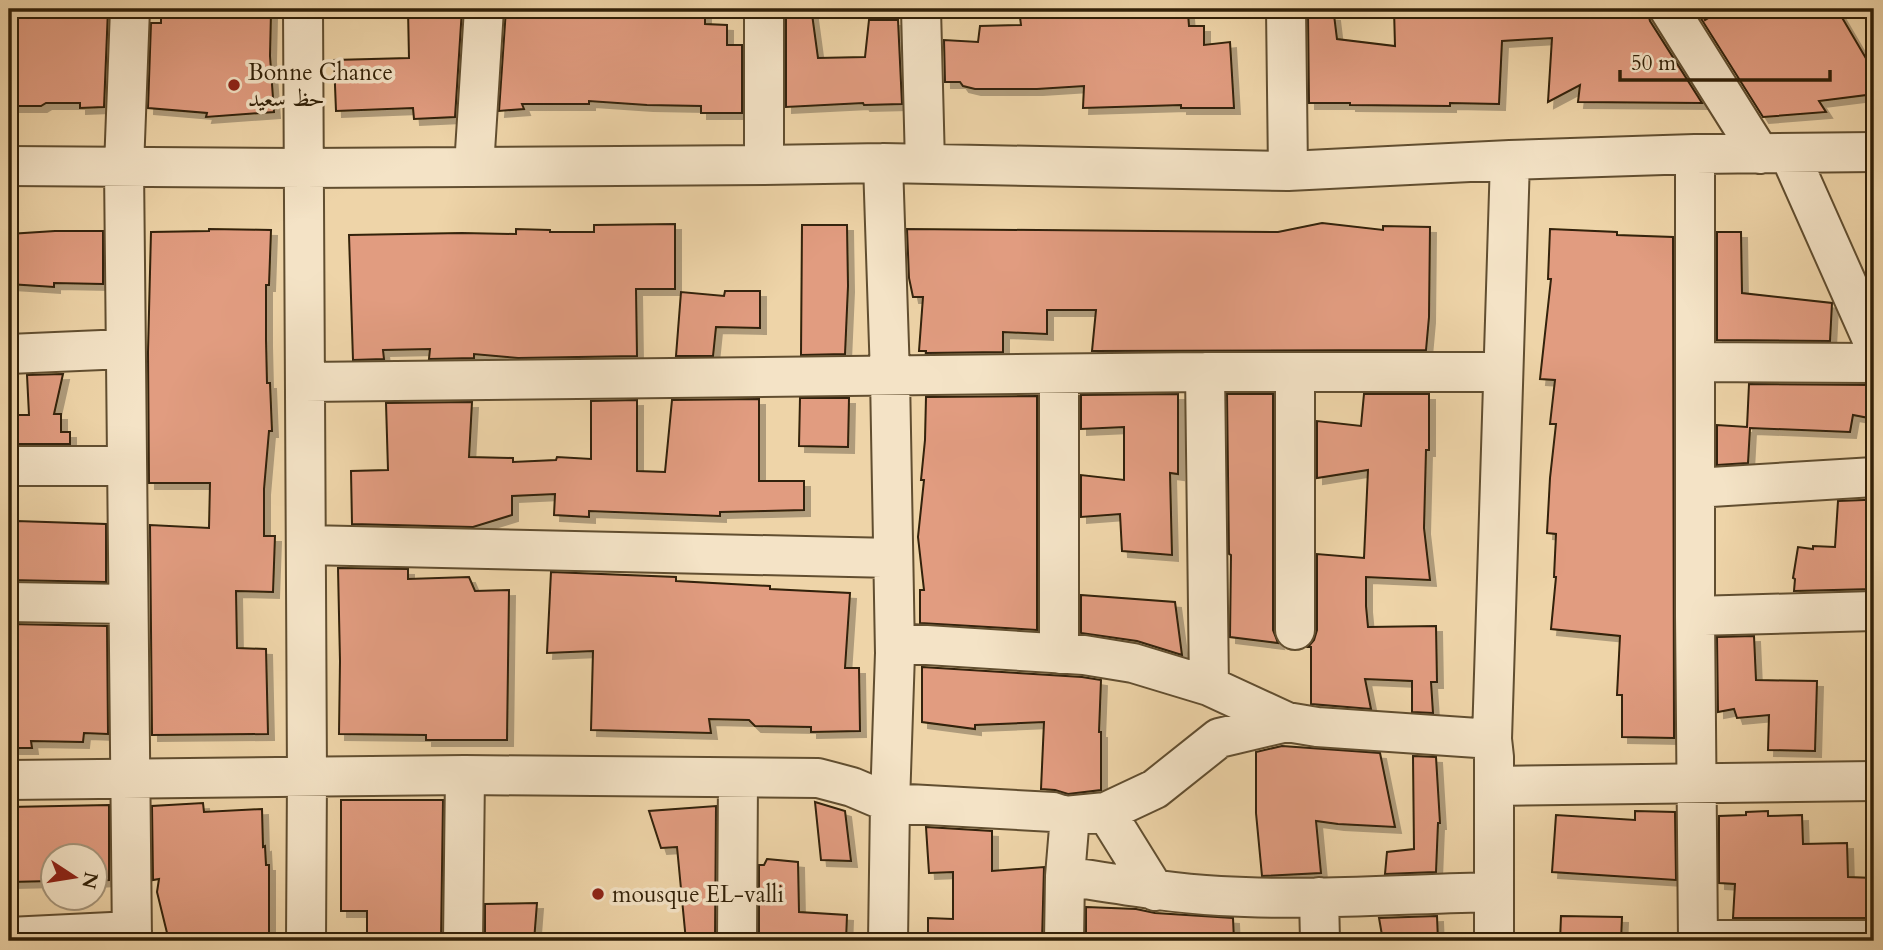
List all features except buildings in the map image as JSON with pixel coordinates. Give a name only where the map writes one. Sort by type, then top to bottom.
[{"type":"street","points":[[9,937],[132,936],[124,167],[130,9]]},
{"type":"street","points":[[303,9],[306,941]]},
{"type":"street","points":[[474,167],[484,9]]},
{"type":"street","points":[[764,9],[765,165]]},
{"type":"street","points":[[921,9],[925,164]]},
{"type":"street","points":[[1286,9],[1288,172]]},
{"type":"street","points":[[1669,9],[1774,153],[1874,344]]},
{"type":"street","points":[[9,166],[304,168],[883,163],[1288,172],[1510,160],[1874,152]]},
{"type":"street","points":[[1695,154],[1698,941],[1874,940]]},
{"type":"street","points":[[1494,941],[1492,738],[1510,160]]},
{"type":"street","points":[[883,163],[895,643],[888,941]]},
{"type":"street","points":[[9,354],[125,349]]},
{"type":"street","points":[[1695,362],[1874,363]]},
{"type":"street","points":[[305,382],[1205,372],[1502,372]]},
{"type":"street","points":[[1205,372],[1209,686]]},
{"type":"street","points":[[1295,372],[1295,630]]},
{"type":"street","points":[[1059,374],[1059,654]]},
{"type":"street","points":[[9,466],[127,466]]},
{"type":"street","points":[[1695,488],[1874,477]]},
{"type":"street","points":[[306,545],[893,558]]},
{"type":"street","points":[[9,602],[128,604]]},
{"type":"street","points":[[1695,616],[1874,611]]},
{"type":"street","points":[[895,643],[1059,654],[1133,663],[1209,686],[1287,722],[1317,727],[1492,738]]},
{"type":"street","points":[[9,780],[466,775],[818,778],[852,787],[890,803],[1053,812],[1065,816],[1106,812],[1155,789],[1219,738],[1287,722]]},
{"type":"street","points":[[463,941],[466,775]]},
{"type":"street","points":[[737,941],[738,778]]},
{"type":"street","points":[[1494,786],[1874,781]]},
{"type":"street","points":[[1106,812],[1155,891]]},
{"type":"street","points":[[1064,941],[1069,828],[1065,816]]},
{"type":"street","points":[[1065,876],[1155,891],[1222,896],[1319,897],[1494,892]]},
{"type":"street","points":[[1319,897],[1320,941]]},
{"type":"place","name":"Bonne Chance حظ سعيد","points":[[234,85]]},
{"type":"place","name":"mousque EL-valli","points":[[598,894]]}]
